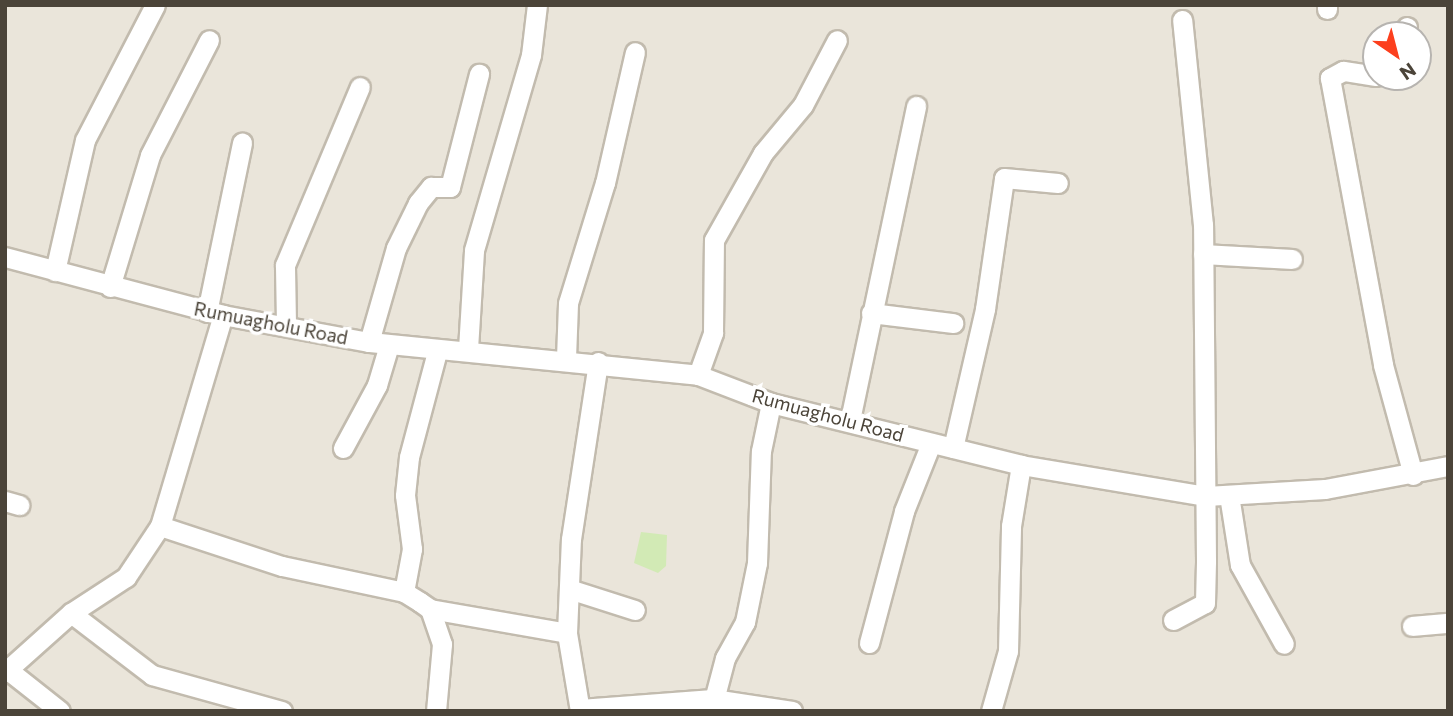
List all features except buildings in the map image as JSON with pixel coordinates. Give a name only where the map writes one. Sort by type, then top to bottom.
[{"type":"street","points":[[55,271],[85,141],[155,5]]},
{"type":"street","points":[[468,349],[474,250],[531,55],[537,5]]},
{"type":"street","points":[[1173,620],[1205,603],[1203,254],[1182,20]]},
{"type":"street","points":[[110,287],[150,155],[209,40]]},
{"type":"street","points":[[698,374],[713,333],[714,240],[763,153],[803,106],[837,40]]},
{"type":"street","points":[[566,358],[568,303],[605,183],[635,52]]},
{"type":"street","points":[[1362,74],[1343,71],[1330,78],[1383,365],[1413,475]]},
{"type":"street","points":[[369,342],[396,248],[418,203],[430,187],[450,187],[479,74]]},
{"type":"street","points":[[286,324],[285,265],[360,87]]},
{"type":"street","points":[[850,420],[916,106]]},
{"type":"street","points":[[60,711],[6,671],[71,613],[126,577],[160,526],[215,314],[242,143]]},
{"type":"street","points":[[953,448],[985,309],[1004,178],[1058,183]]},
{"type":"street","points":[[1203,254],[1292,259]]},
{"type":"street","name":"Rumuagholu Road","points":[[5,257],[215,314],[286,324],[369,342],[437,352],[468,349],[698,374],[771,403],[850,420],[1021,465],[1206,496],[1413,475],[1448,466]]},
{"type":"street","points":[[871,313],[953,323]]},
{"type":"street","points":[[343,448],[377,385],[389,345]]},
{"type":"street","points":[[404,592],[412,549],[405,495],[409,457],[437,352]]},
{"type":"street","points":[[598,362],[569,589],[567,633],[580,710],[712,705],[792,711]]},
{"type":"street","points":[[712,705],[724,658],[745,622],[757,563],[761,451],[771,403]]},
{"type":"street","points":[[869,643],[904,511],[931,443]]},
{"type":"street","points":[[991,711],[1008,651],[1011,526],[1021,465]]},
{"type":"street","points":[[1228,495],[1240,565],[1284,644]]},
{"type":"street","points":[[160,526],[282,566],[404,592],[430,609],[567,633]]},
{"type":"street","points":[[569,589],[635,610]]},
{"type":"street","points":[[430,609],[442,644],[436,711]]},
{"type":"street","points":[[71,613],[152,675],[282,711]]},
{"type":"street","points":[[1412,626],[1448,623]]},
{"type":"shaded area","points":[[5,5],[1448,5],[1448,711],[5,711]]},
{"type":"green space","points":[[641,532],[667,535],[666,566],[658,573],[634,563]]}]
